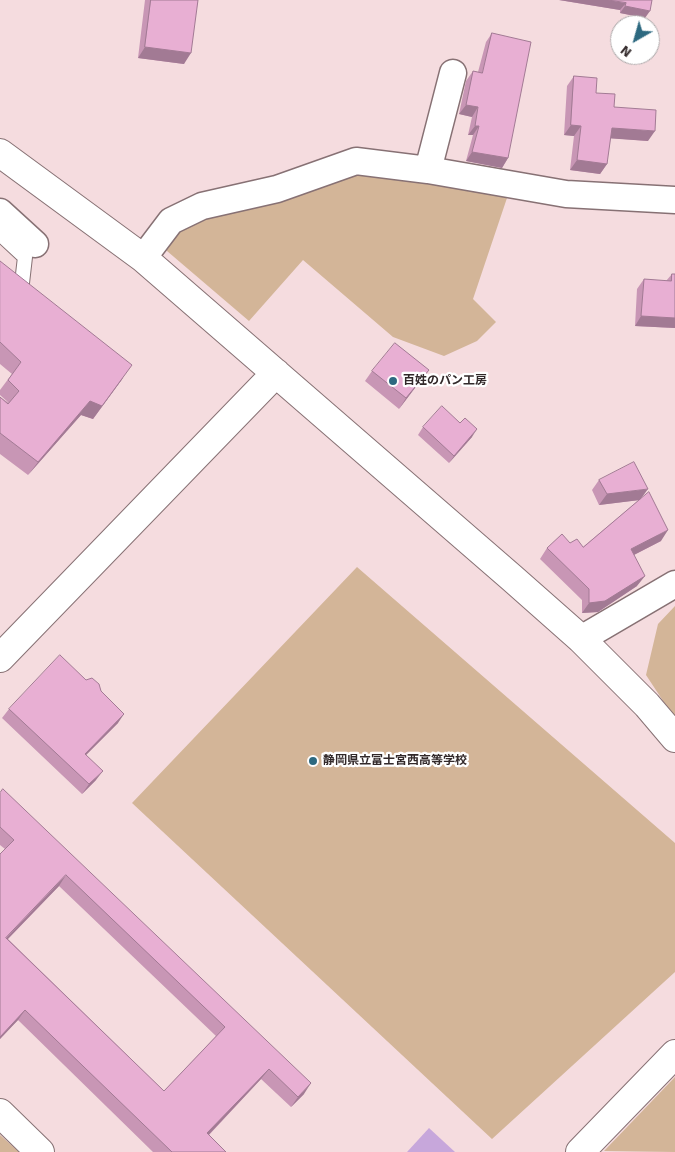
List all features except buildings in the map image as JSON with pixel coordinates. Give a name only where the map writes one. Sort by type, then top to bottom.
[{"type":"street","points":[[428,170],[453,73]]},
{"type":"street","points":[[2,158],[142,258],[276,373],[581,639],[647,705],[675,738]]},
{"type":"street","points":[[142,258],[171,221],[202,206],[277,189],[356,162],[428,170],[566,194],[675,200]]},
{"type":"street","points":[[0,212],[35,244]]},
{"type":"street","points":[[0,658],[276,373]]},
{"type":"street","points":[[581,639],[675,584]]},
{"type":"street","points":[[580,1152],[675,1054]]},
{"type":"street","points":[[0,1113],[40,1152]]},
{"type":"lane","points":[[0,234],[26,256],[22,283]]},
{"type":"shaded area","points":[[355,169],[508,195],[473,299],[496,322],[477,341],[444,356],[393,337],[303,260],[249,321],[167,251],[164,243],[175,227]]},
{"type":"shaded area","points":[[357,567],[675,843],[675,972],[492,1139],[132,803]]},
{"type":"shaded area","points":[[675,606],[675,719],[646,675],[658,624]]},
{"type":"shaded area","points":[[675,1077],[675,1152],[604,1151]]},
{"type":"shaded area","points":[[429,1128],[455,1152],[407,1152]]},
{"type":"shaded area","points":[[0,1135],[19,1152],[0,1152]]},
{"type":"place","name":"百姓のパン工房","points":[[393,381]]},
{"type":"place","name":"静岡県立富士宮西高等学校","points":[[313,761]]}]
